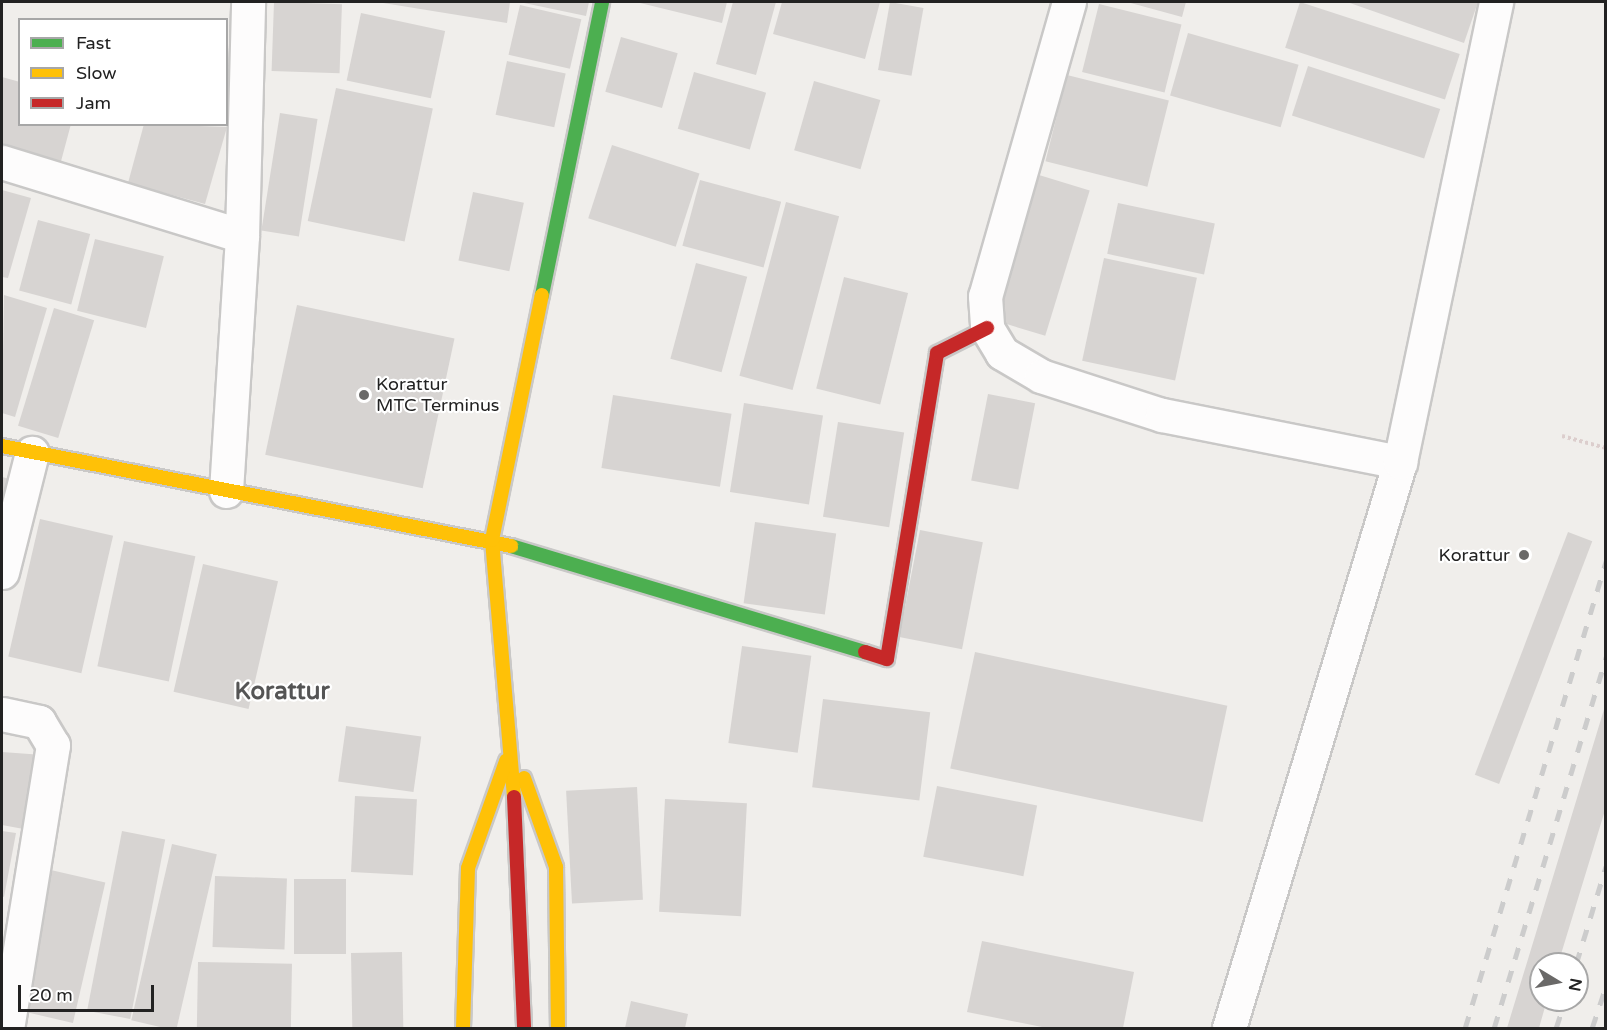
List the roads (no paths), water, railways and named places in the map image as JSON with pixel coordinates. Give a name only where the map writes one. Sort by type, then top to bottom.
[{"type":"street","points":[[226,490],[242,236],[248,2]]},
{"type":"street","points":[[524,1029],[512,745],[492,540],[602,2]]},
{"type":"street","points":[[1069,2],[985,296],[987,328],[1002,352],[1041,376],[1151,412],[1400,462]]},
{"type":"street","points":[[1229,1029],[1400,462],[1496,2]]},
{"type":"street","points":[[2,162],[242,236]]},
{"type":"street","points":[[2,572],[17,450],[226,490],[343,516],[492,540],[887,659],[937,353],[987,328]]},
{"type":"street","points":[[2,714],[39,722],[53,745],[7,1029]]},
{"type":"street","points":[[463,1029],[468,868],[512,745]]},
{"type":"street","points":[[512,745],[556,867],[558,1029]]},
{"type":"railway","points":[[1465,1028],[1606,560]]},
{"type":"railway","points":[[1494,1028],[1606,657]]},
{"type":"railway","points":[[1580,952],[1606,866]]},
{"type":"railway","points":[[1592,1028],[1606,986]]},
{"type":"railway","points":[[1556,1028],[1561,1012]]},
{"type":"place","name":"Korattur MTC Terminus","points":[[364,395]]},
{"type":"place","name":"Korattur","points":[[1524,555]]},
{"type":"district","name":"Korattur","points":[[282,692]]}]
